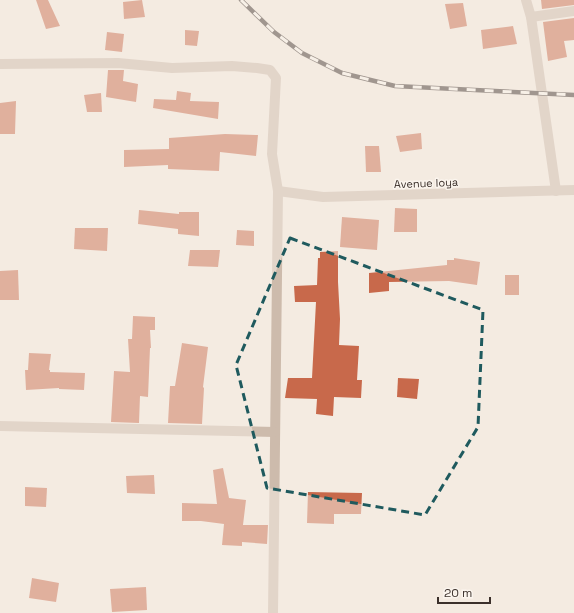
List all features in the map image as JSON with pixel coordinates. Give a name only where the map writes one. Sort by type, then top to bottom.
[{"type":"street","points":[[526,0],[531,17],[556,191]]},
{"type":"street","points":[[531,17],[574,11]]},
{"type":"street","points":[[0,64],[118,63],[172,68],[232,66],[270,70],[276,78],[272,154],[278,191],[273,613]]},
{"type":"street","name":"Avenue loya","points":[[278,191],[323,197],[574,190]]},
{"type":"street","points":[[0,426],[275,432]]},
{"type":"highlighted area","points":[[290,238],[483,310],[478,427],[425,515],[267,488],[236,365]]},
{"type":"building","points":[[36,0],[48,0],[60,26],[46,29]]},
{"type":"building","points":[[142,0],[145,17],[124,19],[123,2]]},
{"type":"building","points":[[541,0],[574,0],[574,5],[542,9]]},
{"type":"building","points":[[463,3],[467,26],[450,29],[445,4]]},
{"type":"building","points":[[574,18],[574,40],[564,41],[567,57],[548,61],[543,22]]},
{"type":"building","points":[[513,26],[517,44],[483,49],[481,30]]},
{"type":"building","points":[[185,30],[199,31],[197,46],[185,45]]},
{"type":"building","points":[[107,32],[124,34],[122,52],[105,50]]},
{"type":"building","points":[[108,70],[124,70],[123,81],[138,84],[136,102],[106,97]]},
{"type":"building","points":[[177,91],[191,93],[190,101],[219,102],[218,119],[153,108],[154,99],[176,100]]},
{"type":"building","points":[[101,93],[102,112],[87,112],[84,95]]},
{"type":"building","points":[[16,101],[15,134],[0,134],[0,103]]},
{"type":"building","points":[[421,133],[422,149],[400,152],[396,136]]},
{"type":"building","points":[[225,134],[258,135],[256,156],[220,152],[219,171],[168,169],[168,165],[124,167],[124,150],[169,149],[169,138]]},
{"type":"building","points":[[365,146],[379,146],[381,172],[366,172]]},
{"type":"building","points":[[395,208],[417,209],[417,232],[394,232]]},
{"type":"building","points":[[139,210],[179,214],[179,212],[199,212],[199,236],[178,234],[178,229],[138,224]]},
{"type":"building","points":[[342,217],[379,220],[377,250],[340,247]]},
{"type":"building","points":[[75,228],[108,228],[107,251],[74,249]]},
{"type":"building","points":[[237,230],[254,231],[254,246],[236,245]]},
{"type":"building","points":[[190,250],[220,250],[218,267],[188,266]]},
{"type":"building","points":[[338,251],[340,319],[339,345],[359,346],[357,380],[362,380],[361,398],[334,397],[333,416],[316,414],[317,399],[285,398],[288,378],[312,378],[316,302],[295,302],[294,286],[317,285],[318,258],[320,258],[320,252]]},
{"type":"building","points":[[454,258],[480,262],[477,285],[449,281],[389,282],[389,291],[369,293],[369,273],[447,265],[447,260],[454,260]]},
{"type":"building","points":[[18,270],[19,300],[0,300],[0,271]]},
{"type":"building","points":[[505,275],[519,275],[519,295],[505,295]]},
{"type":"building","points":[[133,316],[155,317],[155,330],[150,330],[151,348],[148,397],[140,396],[139,423],[111,422],[114,371],[130,372],[128,339],[132,339]]},
{"type":"building","points":[[182,343],[208,347],[203,387],[202,424],[168,423],[170,386],[175,386]]},
{"type":"building","points":[[29,353],[51,354],[50,372],[85,373],[84,390],[59,388],[26,390],[25,370],[28,370]]},
{"type":"building","points":[[398,378],[419,379],[417,399],[397,397]]},
{"type":"building","points":[[223,468],[229,498],[246,500],[243,525],[268,525],[267,544],[242,542],[242,546],[222,545],[224,524],[201,521],[182,521],[182,503],[217,504],[213,470]]},
{"type":"building","points":[[154,475],[155,494],[127,493],[126,476]]},
{"type":"building","points":[[25,487],[47,488],[46,507],[25,506]]},
{"type":"building","points":[[308,492],[362,493],[361,514],[334,514],[334,524],[307,523]]},
{"type":"building","points":[[32,578],[59,583],[56,602],[29,598]]},
{"type":"building","points":[[146,587],[147,610],[112,612],[110,589]]},
{"type":"railway","points":[[241,0],[274,32],[302,53],[342,73],[395,86],[574,95]]}]
